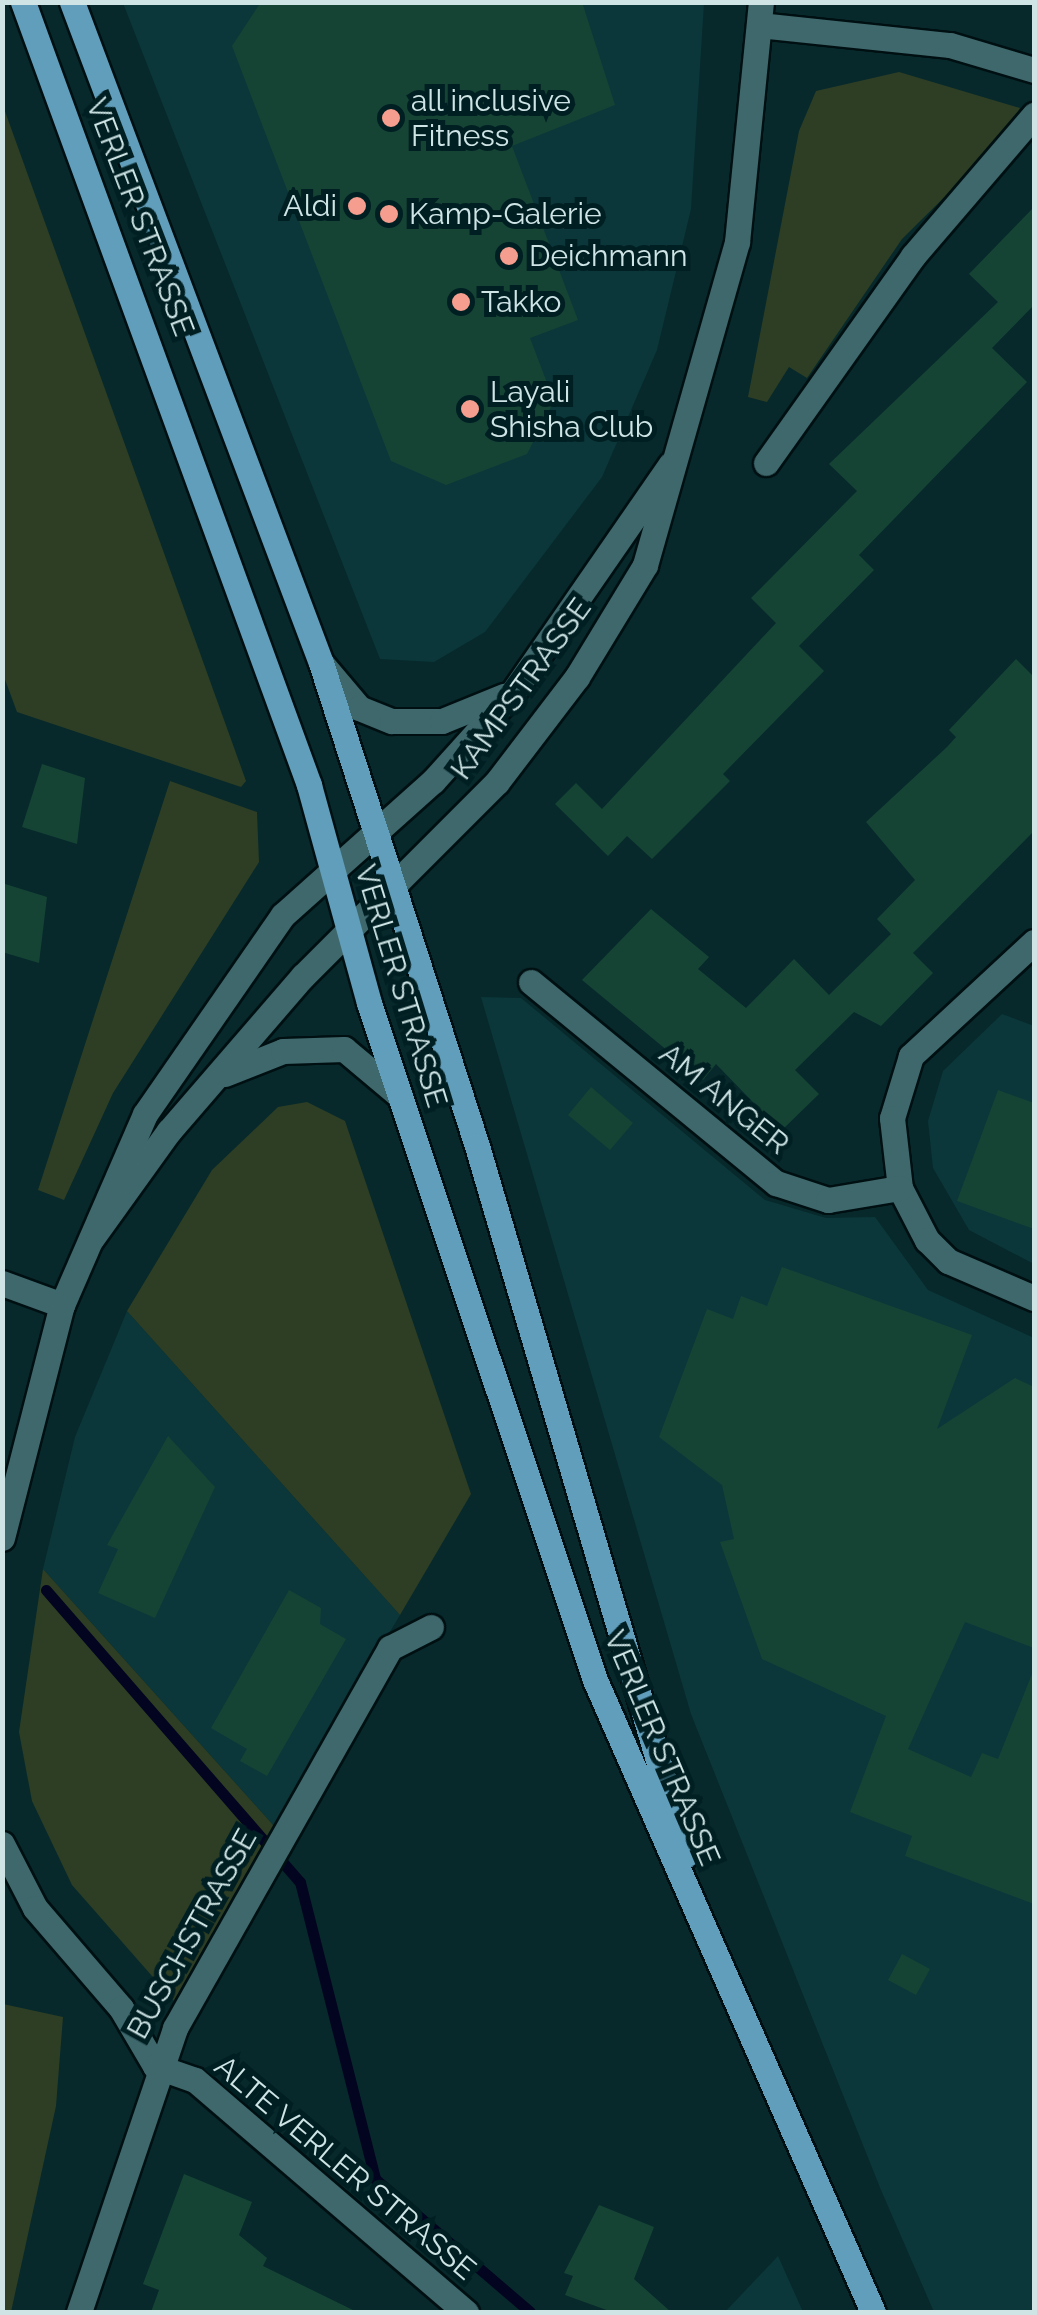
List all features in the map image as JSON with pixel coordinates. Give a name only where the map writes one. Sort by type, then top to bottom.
[{"type":"main road","name":"VERLER STRASSE","points":[[23,2],[162,364],[331,866],[400,1096],[595,1680],[873,2312]]},
{"type":"main road","name":"VERLER STRASSE","points":[[72,2],[321,663],[376,830],[727,1983]]},
{"type":"street","points":[[760,14],[950,46],[1034,70]]},
{"type":"street","name":"KAMPSTRASSE","points":[[349,932],[497,782],[578,677],[644,565],[684,445],[737,242],[760,14]]},
{"type":"street","points":[[766,463],[912,256],[1034,115]]},
{"type":"street","name":"KAMPSTRASSE","points":[[376,830],[514,692],[684,445]]},
{"type":"street","name":"KAMPSTRASSE","points":[[321,663],[358,708],[392,721],[442,721],[514,692]]},
{"type":"street","points":[[2,1538],[62,1305],[145,1114],[268,933],[331,866],[376,830]]},
{"type":"street","points":[[92,1238],[220,1076],[349,932]]},
{"type":"street","points":[[1034,942],[910,1056],[892,1118],[900,1188],[948,1261],[1034,1298]]},
{"type":"street","name":"AM ANGER","points":[[531,982],[776,1184],[828,1200],[900,1188]]},
{"type":"street","points":[[220,1076],[284,1052],[344,1049],[400,1096]]},
{"type":"street","points":[[2,1284],[62,1305]]},
{"type":"street","name":"BUSCHSTRASSE","points":[[79,2312],[152,2110],[155,2066],[390,1648],[431,1627]]},
{"type":"street","points":[[2,1844],[35,1908],[121,2008],[155,2066]]},
{"type":"street","name":"ALTE VERLER STRASSE","points":[[155,2066],[195,2080],[466,2312]]},
{"type":"shaded area","points":[[123,3],[704,3],[691,209],[657,350],[602,477],[485,632],[434,662],[380,659]]},
{"type":"shaded area","points":[[481,997],[521,998],[765,1200],[826,1218],[875,1217],[928,1290],[1034,1338],[1034,2312],[934,2312],[881,2190],[691,1714]]},
{"type":"shaded area","points":[[1002,1014],[1034,1026],[1034,1264],[969,1230],[933,1168],[928,1121],[943,1071]]},
{"type":"shaded area","points":[[127,1311],[400,1615],[274,1826],[43,1569],[75,1437]]},
{"type":"shaded area","points":[[778,2256],[803,2312],[725,2312]]},
{"type":"green space","points":[[899,72],[1020,108],[1006,136],[902,239],[807,378],[789,367],[767,402],[748,397],[799,131],[816,91]]},
{"type":"green space","points":[[2,103],[246,781],[241,787],[17,712],[3,674]]},
{"type":"green space","points":[[170,781],[257,812],[259,862],[113,1093],[64,1200],[38,1190]]},
{"type":"green space","points":[[307,1102],[345,1121],[471,1494],[400,1615],[127,1311],[212,1170],[278,1107]]},
{"type":"green space","points":[[43,1569],[274,1826],[174,2001],[72,1885],[32,1801],[19,1732]]},
{"type":"green space","points":[[3,2004],[63,2017],[56,2106],[11,2312],[2,2312]]},
{"type":"building","name":"Kamp-Galerie","points":[[261,2],[582,2],[615,105],[512,146],[578,320],[530,338],[554,401],[527,454],[446,485],[391,461],[232,46]]},
{"type":"building","points":[[1034,207],[1034,305],[992,348],[1027,382],[859,555],[874,570],[799,646],[824,671],[723,774],[730,781],[652,859],[627,836],[608,856],[555,804],[576,783],[602,809],[776,623],[751,598],[857,491],[829,464],[998,302],[969,274]]},
{"type":"building","points":[[1016,659],[1034,677],[1034,831],[913,953],[933,973],[881,1026],[854,1012],[795,1070],[819,1094],[781,1131],[716,1064],[703,1080],[582,980],[651,909],[709,957],[698,969],[746,1008],[794,959],[829,995],[891,934],[877,919],[915,880],[866,822],[947,747],[956,737],[949,730]]},
{"type":"building","points":[[42,764],[85,778],[77,844],[22,827]]},
{"type":"building","points":[[2,883],[47,897],[39,963],[2,952]]},
{"type":"building","points":[[591,1087],[633,1123],[610,1150],[568,1115]]},
{"type":"building","points":[[998,1090],[1034,1103],[1034,1229],[957,1201]]},
{"type":"building","points":[[782,1267],[972,1335],[937,1429],[1015,1378],[1034,1387],[1034,1648],[965,1622],[908,1749],[971,1777],[982,1753],[998,1759],[1034,1669],[1034,1904],[905,1856],[912,1836],[850,1812],[886,1716],[762,1659],[720,1542],[734,1539],[722,1485],[659,1437],[707,1309],[733,1319],[741,1296],[767,1306]]},
{"type":"building","points":[[168,1436],[215,1487],[155,1618],[98,1593],[118,1549],[107,1545]]},
{"type":"building","points":[[289,1590],[321,1608],[320,1624],[346,1639],[267,1776],[240,1761],[247,1749],[211,1728]]},
{"type":"building","points":[[902,1954],[930,1969],[916,1995],[888,1980]]},
{"type":"building","points":[[184,2174],[252,2202],[239,2235],[267,2258],[263,2266],[357,2312],[151,2312],[159,2290],[143,2284]]},
{"type":"building","points":[[599,2205],[654,2227],[634,2279],[671,2312],[612,2312],[565,2295],[573,2276],[564,2273]]},
{"type":"waterway","points":[[46,1590],[300,1882],[375,2179],[530,2312]]},
{"type":"place","name":"all inclusive Fitness","points":[[391,118]]},
{"type":"place","name":"Aldi","points":[[357,206]]},
{"type":"place","name":"Kamp-Galerie","points":[[389,214]]},
{"type":"place","name":"Deichmann","points":[[509,256]]},
{"type":"place","name":"Takko","points":[[461,302]]},
{"type":"place","name":"Layali Shisha Club","points":[[470,409]]}]
